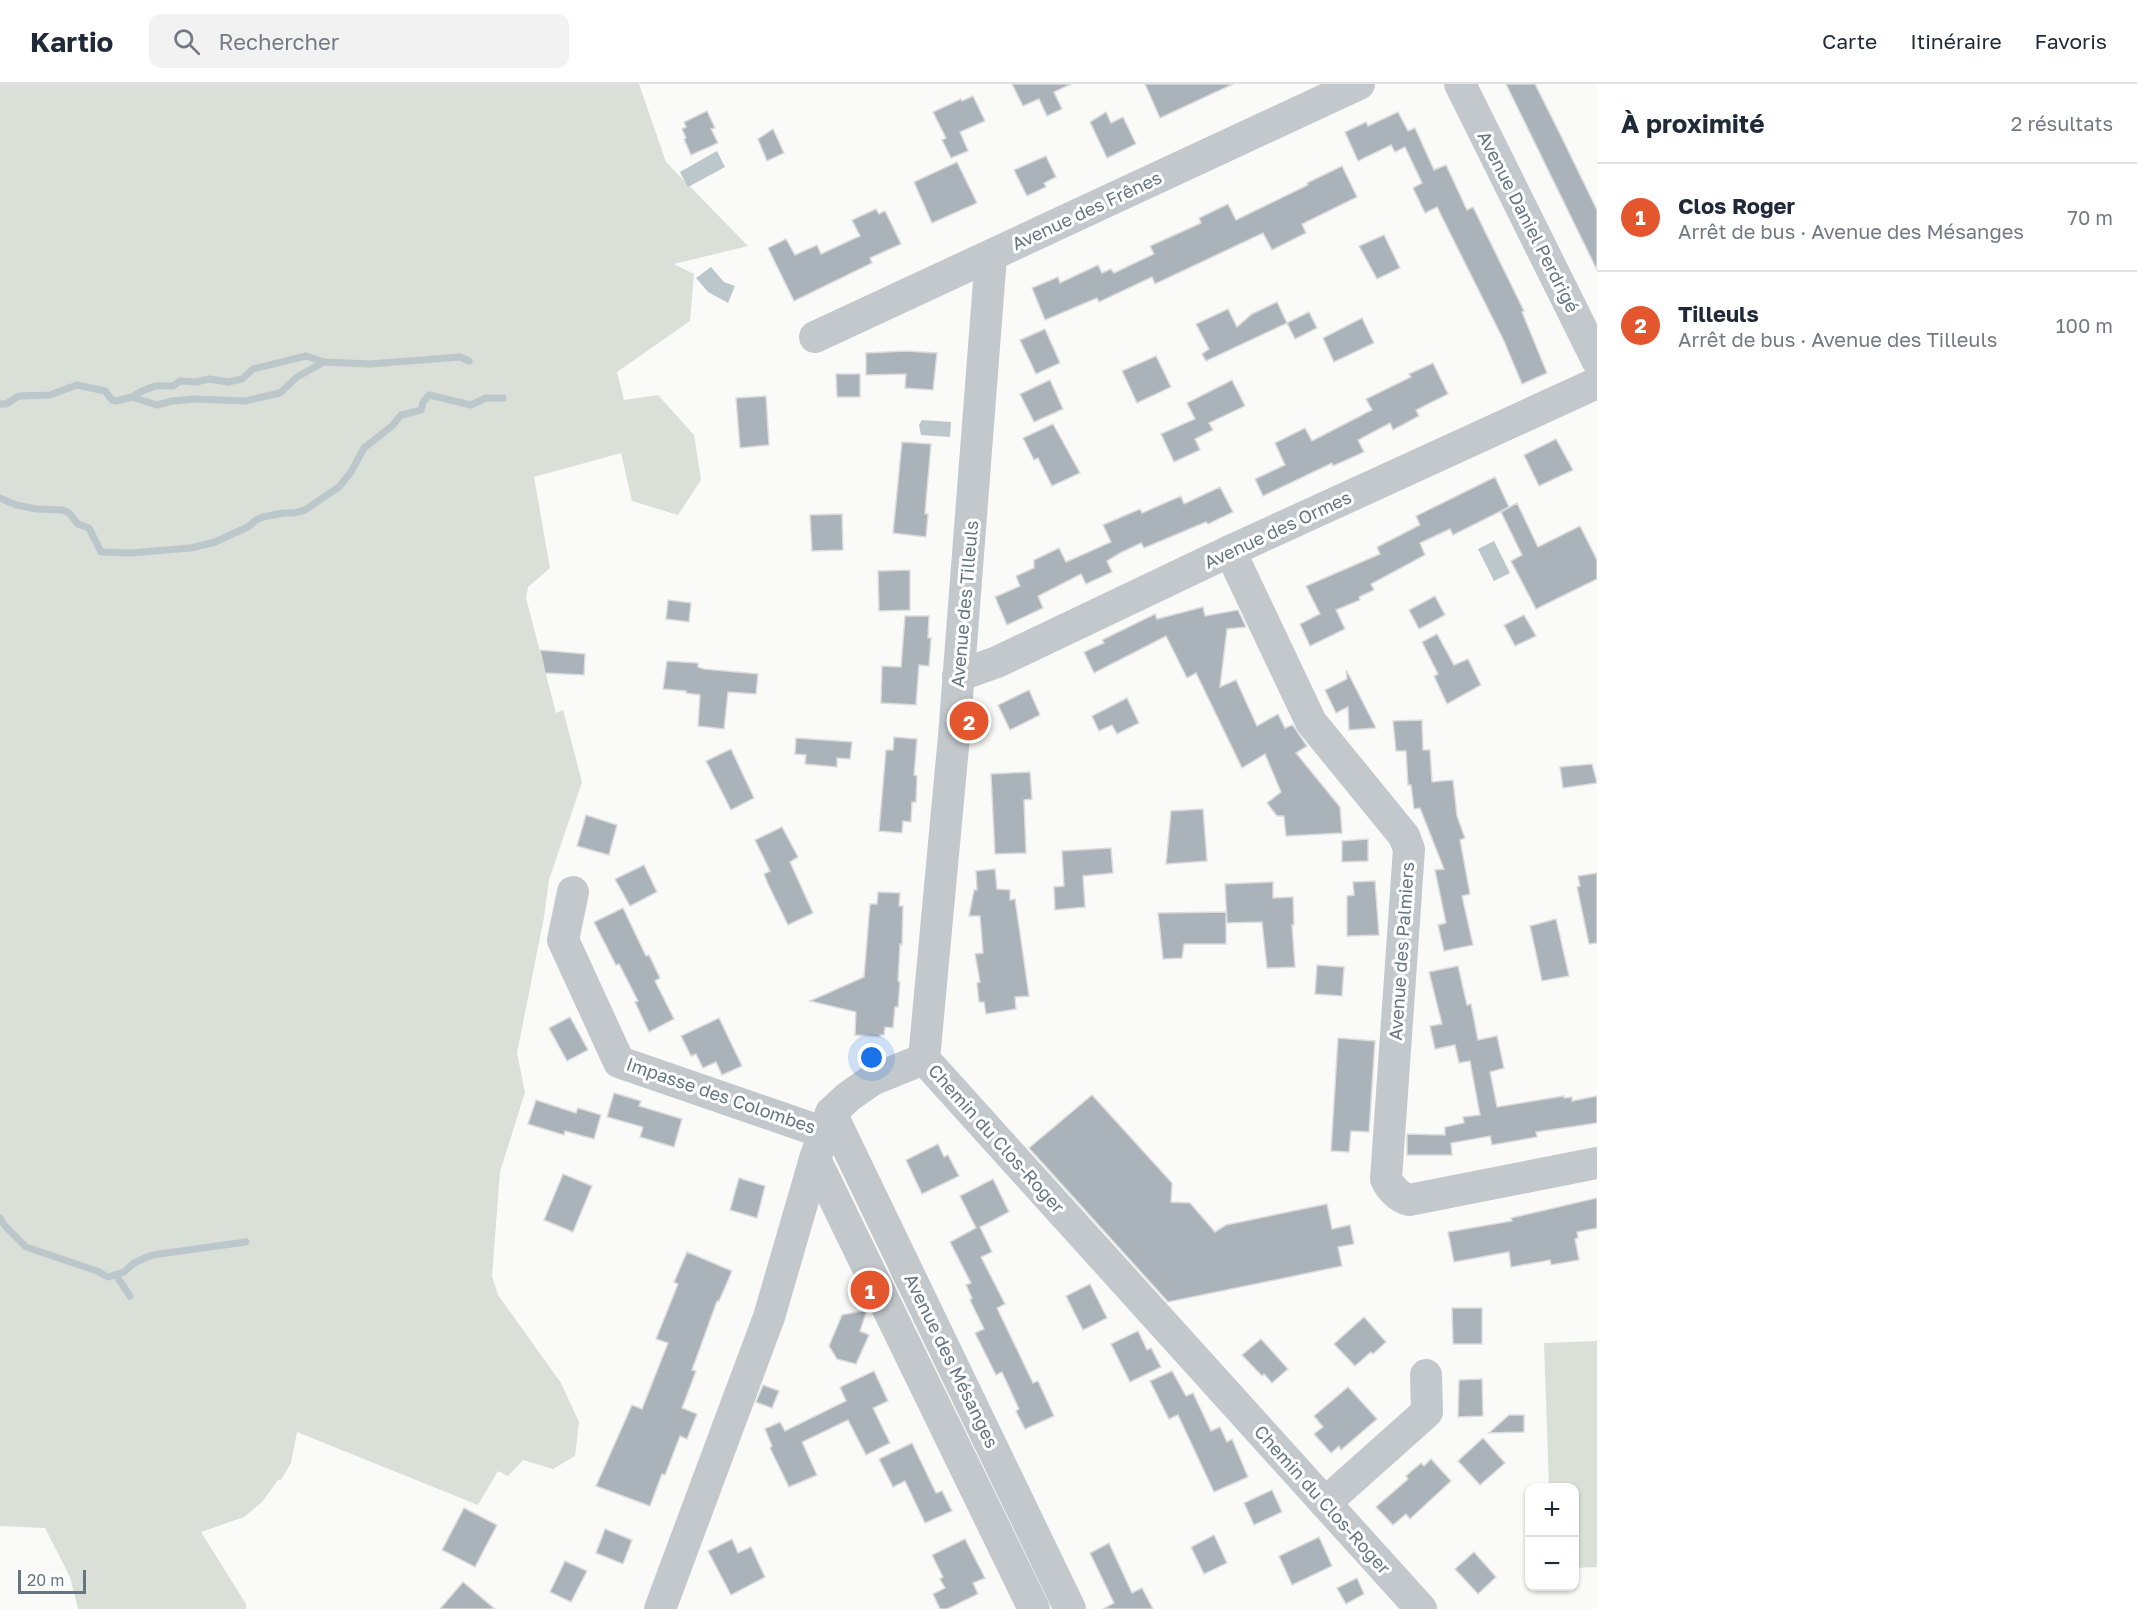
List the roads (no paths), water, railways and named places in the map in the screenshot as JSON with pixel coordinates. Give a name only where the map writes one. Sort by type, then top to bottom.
[{"type":"street","name":"Avenue des Frênes","points":[[815,337],[1359,84]]},
{"type":"street","name":"Avenue Daniel Perdrigé","points":[[1460,84],[1597,360]]},
{"type":"street","name":"Avenue des Tilleuls","points":[[924,1059],[958,676],[991,256]]},
{"type":"street","name":"Avenue des Ormes","points":[[958,676],[997,662],[1230,551],[1597,383]]},
{"type":"street","name":"Avenue des Palmiers","points":[[1230,551],[1311,722],[1404,836],[1409,849],[1386,1179],[1389,1186],[1402,1198],[1409,1200],[1597,1163]]},
{"type":"street","name":"Impasse des Colombes","points":[[573,892],[563,940],[619,1062],[824,1135]]},
{"type":"street","name":"Chemin du Clos-Roger","points":[[824,1135],[848,1097],[872,1080],[924,1059],[1421,1609]]},
{"type":"street","points":[[660,1609],[769,1317],[824,1135]]},
{"type":"street","name":"Avenue des Mésanges","points":[[824,1135],[1034,1609]]},
{"type":"street","name":"Avenue des Mésanges","points":[[824,1135],[1070,1609]]},
{"type":"street","points":[[1325,1503],[1427,1412],[1426,1375]]},
{"type":"waterway","points":[[132,397],[155,386],[173,386],[180,381],[196,382],[209,379],[228,382],[242,379],[253,369],[306,356],[324,362]]},
{"type":"waterway","points":[[0,404],[6,404],[19,396],[50,395],[77,385],[105,391],[112,400],[132,397],[157,405],[195,399],[245,401],[280,393],[297,377],[324,362],[370,364],[460,357],[469,361]]},
{"type":"waterway","points":[[0,498],[16,505],[36,509],[63,510],[69,513],[78,524],[89,528],[101,552],[130,553],[191,548],[215,542],[248,527],[263,517],[305,510],[339,487],[351,472],[364,448],[392,426],[401,415],[421,410],[423,402],[429,395],[471,405],[486,398],[503,398]]},
{"type":"waterway","points":[[0,1218],[26,1247],[97,1271],[108,1277],[124,1272],[134,1263],[152,1255],[246,1242]]},
{"type":"waterway","points":[[116,1275],[130,1296]]},
{"type":"place","name":"Tilleuls","points":[[969,721]]},
{"type":"place","name":"Clos Roger","points":[[870,1290]]}]
